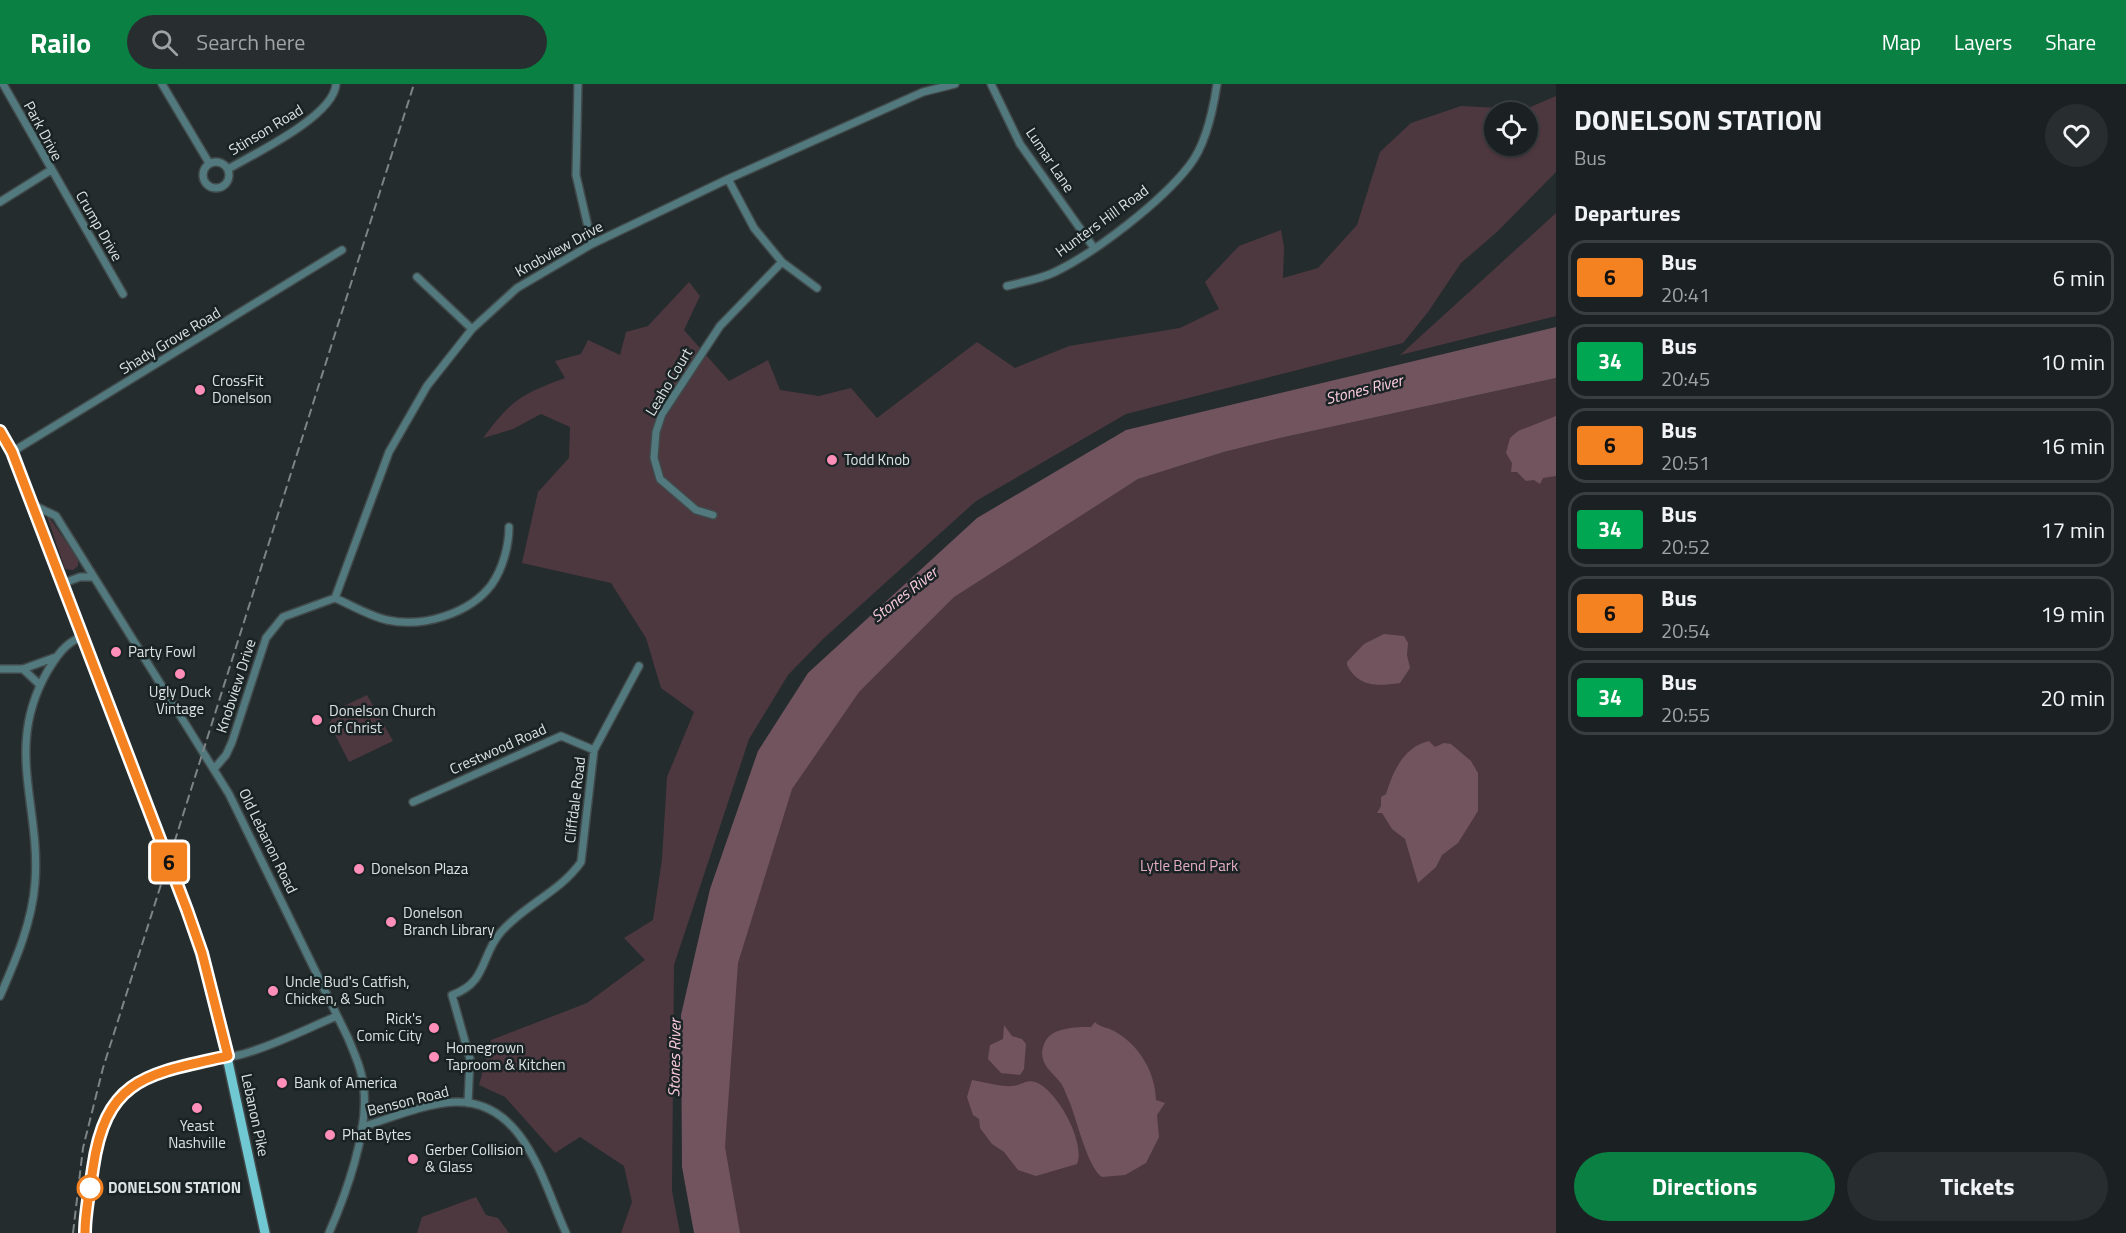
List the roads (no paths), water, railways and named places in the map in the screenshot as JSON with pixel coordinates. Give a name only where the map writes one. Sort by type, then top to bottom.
[{"type":"main road","name":"Lebanon Pike","points":[[0,431],[12,452],[202,953],[228,1056],[265,1233]]},
{"type":"street","name":"Park Drive","points":[[0,202],[51,170],[3,84]]},
{"type":"street","points":[[162,84],[209,163]]},
{"type":"street","name":"Stinson Road","points":[[228,169],[319,114],[336,90],[336,84]]},
{"type":"street","points":[[578,84],[576,175],[592,244]]},
{"type":"street","name":"Knobview Drive","points":[[214,769],[226,755],[232,742],[266,638],[283,617],[335,598],[389,452],[427,386],[472,329],[517,288],[592,244],[728,179],[901,101],[955,84]]},
{"type":"street","name":"Lumar Lane","points":[[991,84],[1020,144],[1094,248]]},
{"type":"street","name":"Hunters Hill Road","points":[[1007,286],[1055,272],[1094,248],[1152,204],[1190,165],[1205,136],[1217,84]]},
{"type":"street","points":[[219,162],[228,169],[229,175],[226,183],[218,188],[210,187],[202,177],[204,168],[209,163],[219,162]]},
{"type":"street","name":"Crump Drive","points":[[51,170],[123,294]]},
{"type":"street","points":[[728,179],[754,228],[782,262],[817,288]]},
{"type":"street","name":"Shady Grove Road","points":[[12,452],[342,250]]},
{"type":"street","name":"Leaho Court","points":[[713,514],[696,510],[660,479],[654,458],[656,432],[662,414],[720,326],[782,262]]},
{"type":"street","points":[[417,277],[472,329]]},
{"type":"street","name":"Old Lebanon Road","points":[[31,504],[52,512],[61,524],[214,769],[248,829],[337,1016],[363,1080],[365,1105],[362,1127],[344,1197],[329,1233]]},
{"type":"street","points":[[335,598],[387,620],[423,622],[462,609],[492,584],[508,546],[509,526]]},
{"type":"street","points":[[61,584],[80,578],[93,577]]},
{"type":"street","points":[[0,996],[26,930],[34,897],[36,846],[24,748],[29,717],[40,685],[56,657],[72,640],[81,637]]},
{"type":"street","points":[[0,669],[22,669],[56,657]]},
{"type":"street","name":"Cliffdale Road","points":[[468,1103],[470,1059],[452,995],[471,987],[478,978],[494,941],[503,929],[571,876],[581,862],[594,750],[639,666]]},
{"type":"street","points":[[22,669],[40,685]]},
{"type":"street","name":"Crestwood Road","points":[[413,802],[561,736],[594,750]]},
{"type":"street","points":[[118,1099],[136,1084],[170,1069],[242,1054],[292,1036],[337,1016]]},
{"type":"street","name":"Benson Road","points":[[362,1127],[440,1104],[479,1103],[514,1127],[543,1175],[566,1233]]},
{"type":"water","name":"Stones River","points":[[1556,327],[1556,378],[1280,438],[1224,452],[1138,479],[954,597],[859,692],[792,789],[738,963],[725,1147],[740,1233],[694,1233],[682,1167],[681,1015],[710,889],[758,751],[808,673],[977,518],[1126,430]]},
{"type":"water","points":[[1556,416],[1556,476],[1543,478],[1540,484],[1534,480],[1526,481],[1517,472],[1511,472],[1512,463],[1506,453],[1510,438],[1518,431]]},
{"type":"water","points":[[1384,634],[1404,636],[1408,643],[1407,655],[1410,668],[1400,683],[1377,685],[1363,682],[1352,672],[1347,662],[1364,644]]},
{"type":"water","points":[[1429,741],[1435,747],[1444,743],[1451,744],[1471,761],[1478,773],[1478,811],[1458,843],[1442,855],[1436,867],[1418,883],[1405,839],[1392,829],[1382,813],[1377,813],[1381,806],[1381,797],[1386,794],[1400,762],[1412,749]]},
{"type":"water","points":[[1095,1022],[1123,1037],[1138,1051],[1153,1079],[1156,1100],[1165,1103],[1157,1115],[1159,1137],[1146,1163],[1125,1175],[1102,1177],[1097,1172],[1064,1089],[1045,1065],[1042,1055],[1045,1042],[1053,1033],[1065,1029],[1091,1027]]},
{"type":"water","points":[[1004,1025],[1012,1036],[1022,1039],[1026,1044],[1024,1069],[1020,1075],[1001,1073],[988,1059],[990,1045],[1003,1039]]},
{"type":"water","points":[[972,1080],[1008,1086],[1032,1081],[1043,1087],[1052,1095],[1068,1118],[1077,1143],[1079,1155],[1077,1164],[1036,1176],[1018,1170],[1004,1152],[992,1144],[980,1128],[979,1119],[973,1115],[967,1097]]},
{"type":"railway","points":[[73,1233],[83,1148],[103,1068],[414,84]]},
{"type":"place","name":"CrossFit Donelson","points":[[200,390]]},
{"type":"place","name":"Todd Knob","points":[[832,460]]},
{"type":"place","name":"Party Fowl","points":[[116,652]]},
{"type":"place","name":"Ugly Duck Vintage","points":[[180,674]]},
{"type":"place","name":"Donelson Church of Christ","points":[[317,720]]},
{"type":"place","name":"Donelson Plaza","points":[[359,869]]},
{"type":"place","name":"Donelson Branch Library","points":[[391,922]]},
{"type":"place","name":"Uncle Bud's Catfish, Chicken, & Such","points":[[273,991]]},
{"type":"place","name":"Rick's Comic City","points":[[434,1028]]},
{"type":"place","name":"Homegrown Taproom & Kitchen","points":[[434,1057]]},
{"type":"place","name":"Bank of America","points":[[282,1083]]},
{"type":"place","name":"Yeast Nashville","points":[[197,1108]]},
{"type":"place","name":"Phat Bytes","points":[[330,1135]]},
{"type":"place","name":"Gerber Collision & Glass","points":[[413,1159]]},
{"type":"place","name":"DONELSON STATION","points":[[90,1188]]},
{"type":"park label","name":"Lytle Bend Park","points":[[1189,866]]}]
